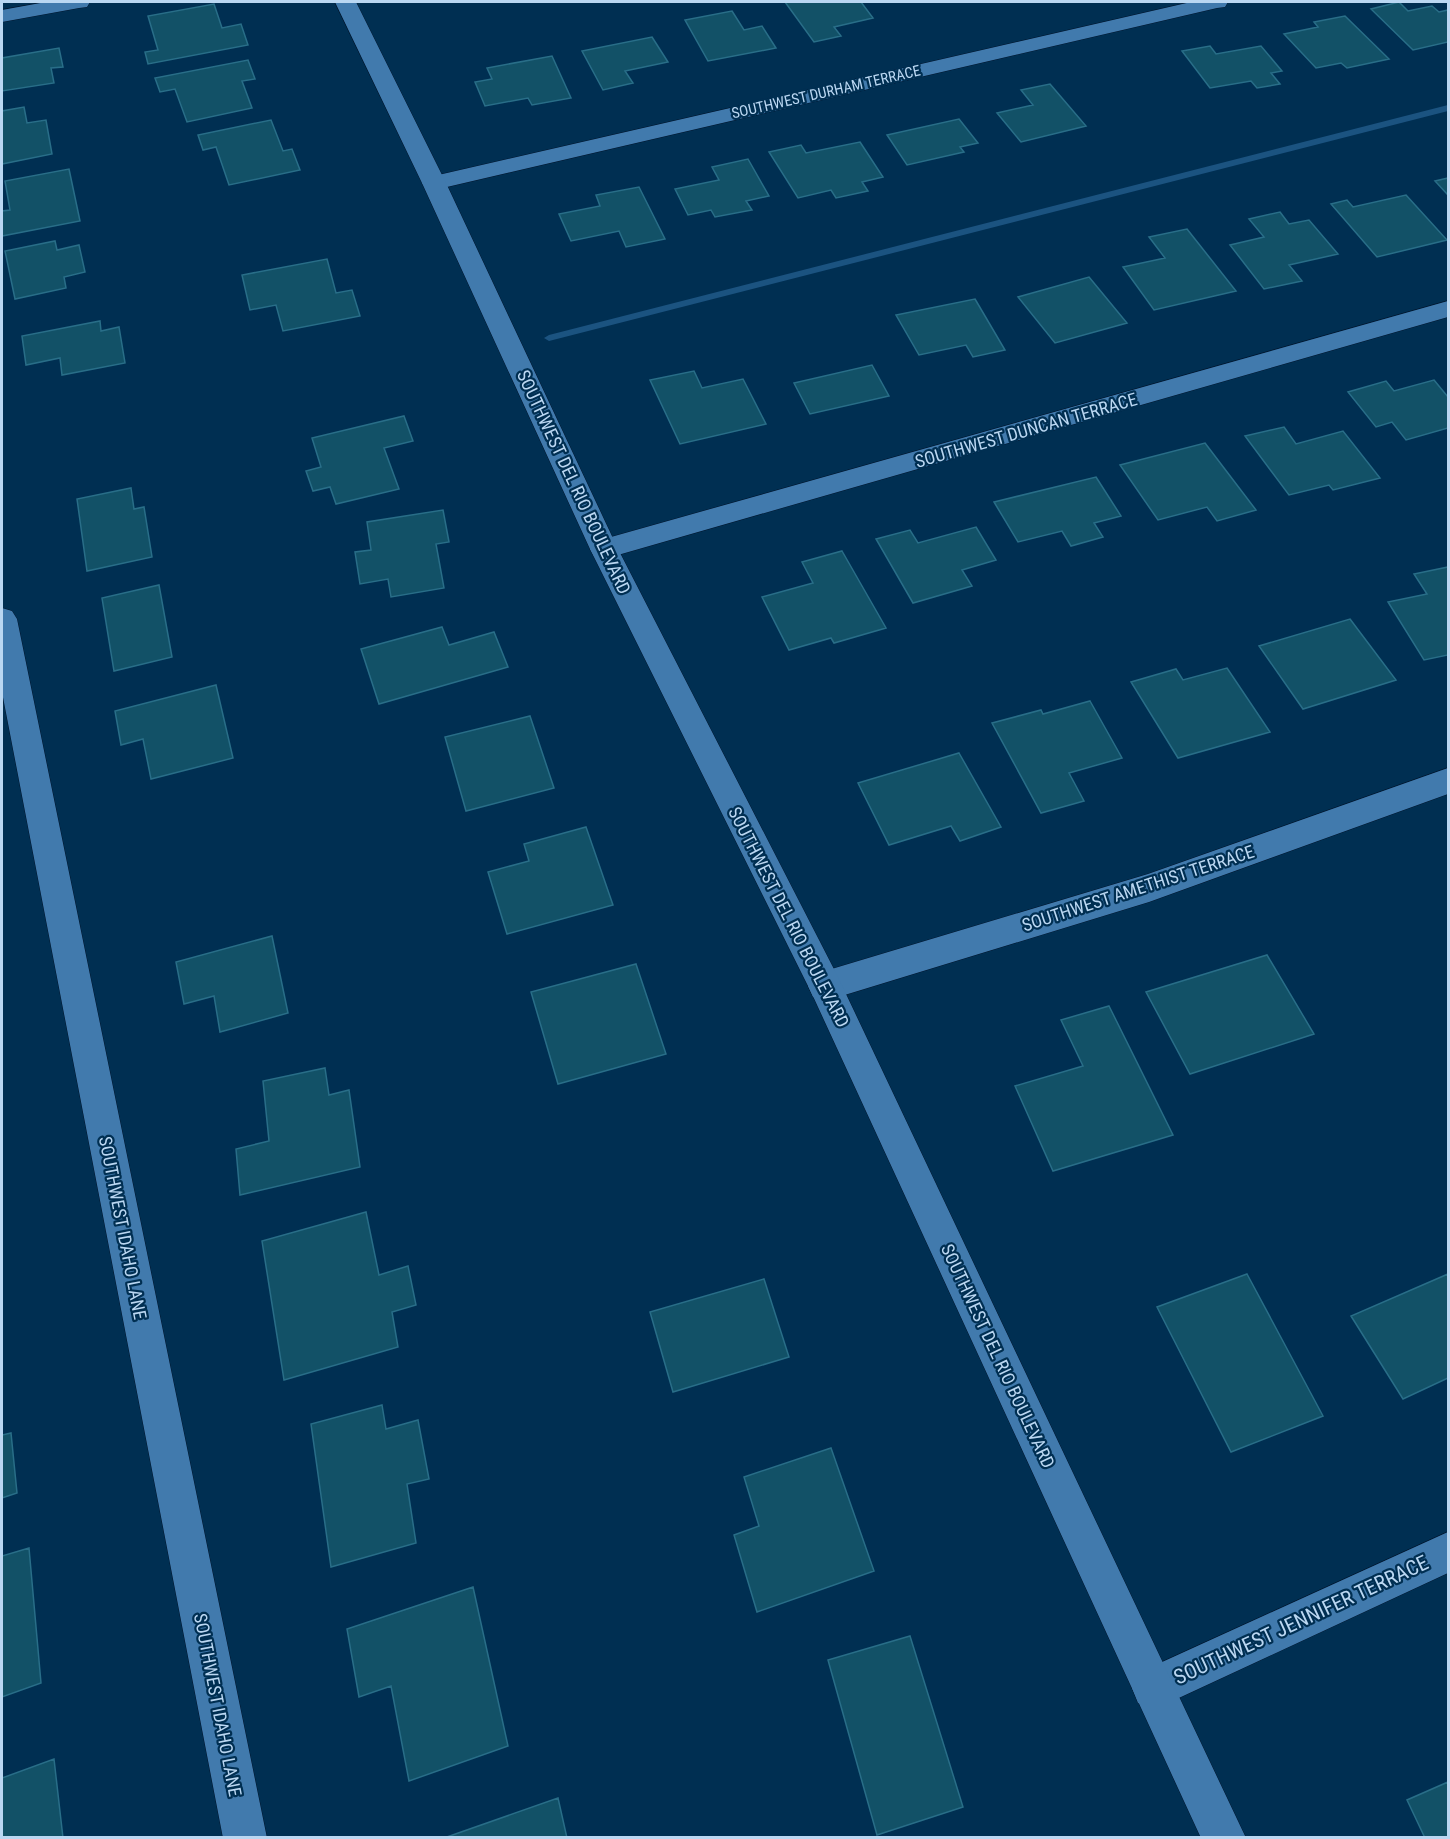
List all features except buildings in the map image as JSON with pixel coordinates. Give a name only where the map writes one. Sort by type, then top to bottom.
[{"type":"street","points":[[2,16],[79,2]]},
{"type":"street","name":"SOUTHWEST DEL RIO BOULEVARD","points":[[345,2],[434,183],[604,549],[825,986],[1224,1838]]},
{"type":"street","name":"SOUTHWEST DURHAM TERRACE","points":[[434,183],[1217,2]]},
{"type":"street","name":"SOUTHWEST DUNCAN TERRACE","points":[[604,549],[1449,309]]},
{"type":"street","name":"SOUTHWEST IDAHO LANE","points":[[2,620],[245,1838]]},
{"type":"street","name":"SOUTHWEST AMETHIST TERRACE","points":[[825,986],[1149,888],[1449,781]]},
{"type":"street","name":"SOUTHWEST JENNIFER TERRACE","points":[[1153,1688],[1449,1552]]},
{"type":"waterway","points":[[549,338],[1448,108]]}]
